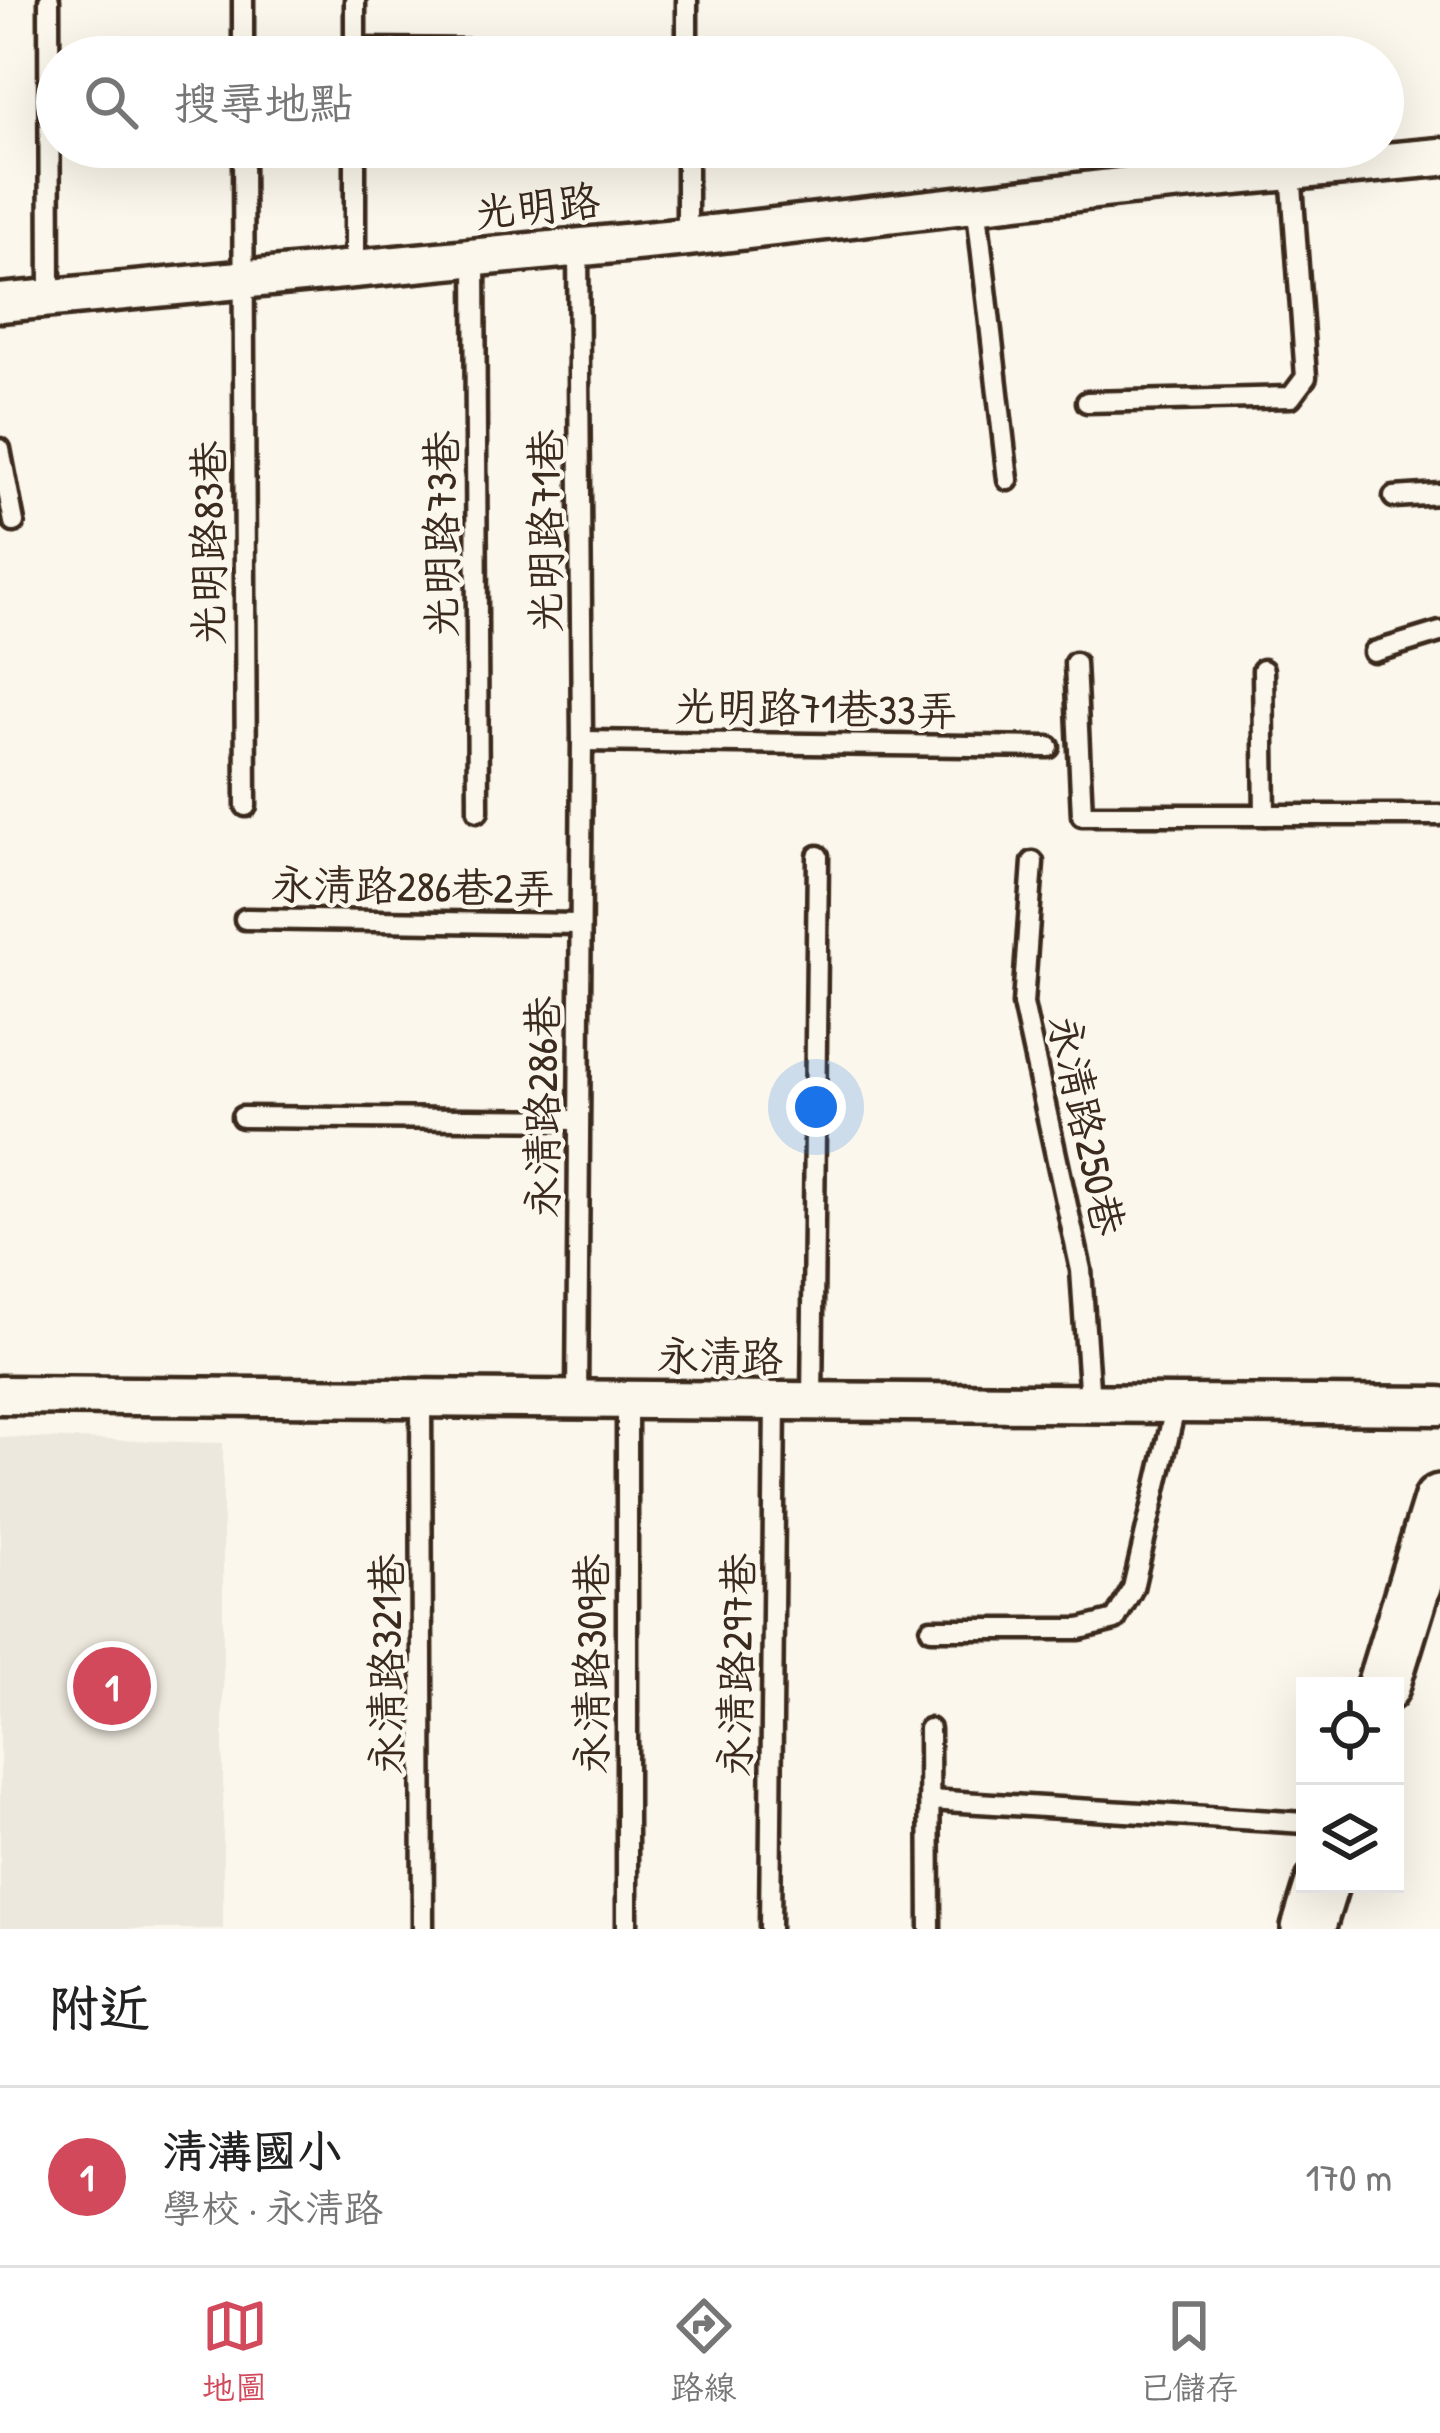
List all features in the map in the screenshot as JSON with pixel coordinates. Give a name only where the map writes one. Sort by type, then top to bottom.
[{"type":"street","name":"光明路","points":[[1404,160],[1440,157]]},
{"type":"street","name":"光明路","points":[[0,303],[687,237],[976,202],[1323,168]]},
{"type":"street","name":"永清路","points":[[0,1395],[1440,1406]]},
{"type":"street","points":[[1386,1677],[1440,1501]]},
{"type":"street","points":[[1308,1929],[1319,1893]]},
{"type":"lane","points":[[49,0],[49,36]]},
{"type":"lane","points":[[243,0],[243,36]]},
{"type":"lane","points":[[355,0],[355,36]]},
{"type":"lane","points":[[687,0],[687,36]]},
{"type":"lane","points":[[50,168],[50,297]]},
{"type":"lane","name":"光明路83巷","points":[[243,168],[246,806]]},
{"type":"lane","points":[[355,168],[355,270]]},
{"type":"lane","points":[[687,168],[687,237]]},
{"type":"lane","points":[[1088,402],[1292,397],[1306,377],[1291,171]]},
{"type":"lane","points":[[976,202],[1008,480]]},
{"type":"lane","name":"光明路71巷","points":[[578,248],[580,814]]},
{"type":"lane","name":"光明路73巷","points":[[475,257],[478,811]]},
{"type":"lane","points":[[0,449],[14,521]]},
{"type":"lane","points":[[1394,497],[1440,494]]},
{"type":"lane","points":[[1374,652],[1440,632]]},
{"type":"lane","points":[[1075,663],[1082,815],[1440,815]]},
{"type":"lane","points":[[1263,670],[1265,815]]},
{"type":"lane","name":"光明路71巷33弄","points":[[582,741],[1049,746]]},
{"type":"lane","name":"永清路286巷","points":[[577,1400],[580,814]]},
{"type":"lane","points":[[812,1402],[818,856]]},
{"type":"lane","name":"永清路250巷","points":[[1033,862],[1023,1004],[1081,1270],[1090,1403]]},
{"type":"lane","name":"永清路286巷2弄","points":[[245,920],[579,924]]},
{"type":"lane","points":[[242,1117],[578,1120]]},
{"type":"lane","name":"永清路321巷","points":[[421,1399],[422,1929]]},
{"type":"lane","name":"永清路309巷","points":[[627,1400],[627,1929]]},
{"type":"lane","name":"永清路297巷","points":[[770,1929],[775,1401]]},
{"type":"lane","points":[[931,1629],[1080,1629],[1115,1620],[1133,1588],[1177,1404]]},
{"type":"lane","points":[[929,1729],[930,1929]]},
{"type":"lane","points":[[929,1800],[1296,1822]]},
{"type":"shaded area","points":[[0,1437],[223,1443],[223,1929],[0,1929]]},
{"type":"place","name":"清溝國小","points":[[112,1686]]}]
